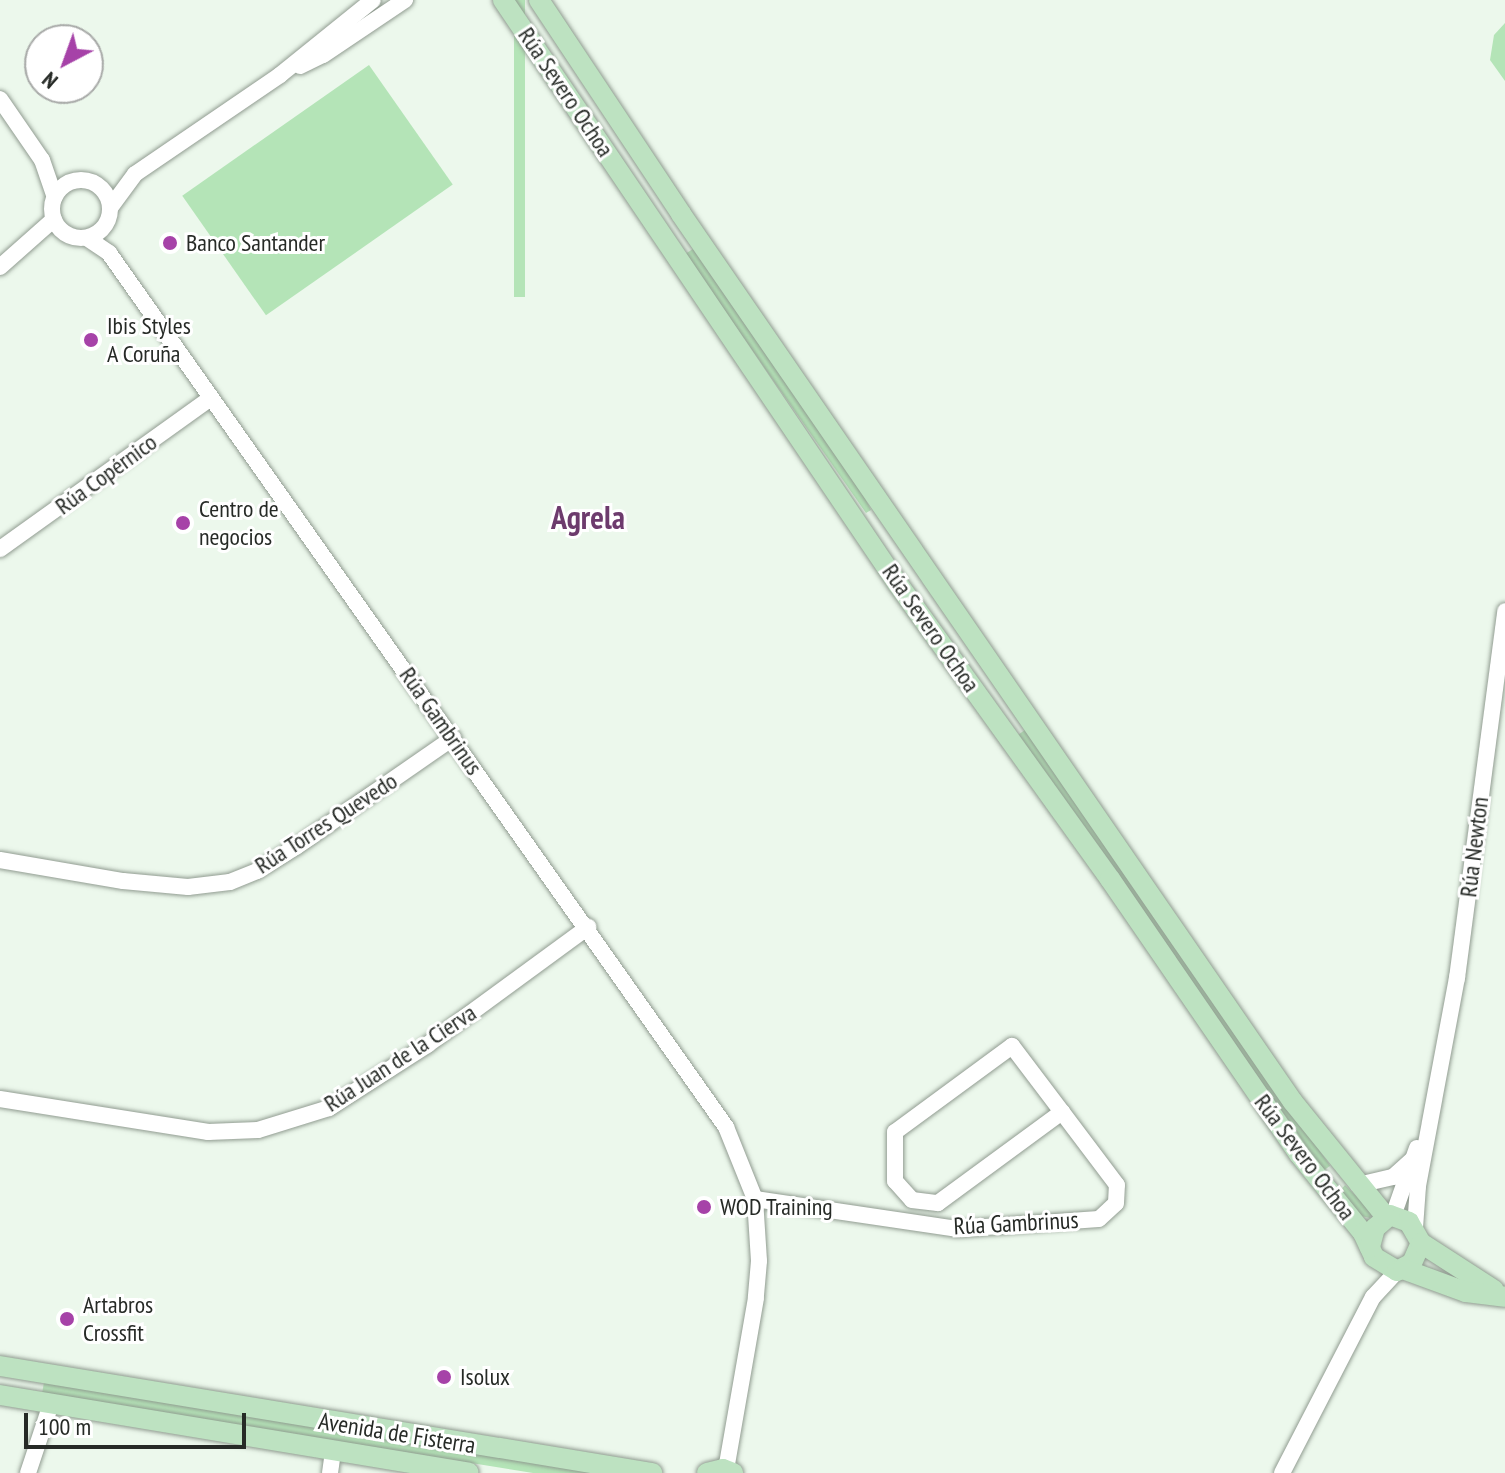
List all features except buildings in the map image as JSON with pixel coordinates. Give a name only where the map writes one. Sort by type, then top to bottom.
[{"type":"main road","name":"Rúa Severo Ochoa","points":[[503,0],[898,584],[1110,879],[1299,1154],[1363,1233],[1374,1254],[1400,1270],[1466,1292],[1505,1296]]},
{"type":"main road","name":"Rúa Severo Ochoa","points":[[539,0],[622,128],[1293,1102],[1358,1185],[1389,1216],[1482,1284],[1505,1296]]},
{"type":"main road","points":[[764,384],[791,413],[986,692],[1002,700],[1012,694]]},
{"type":"main road","name":"Rúa Severo Ochoa","points":[[1374,1254],[1375,1228],[1389,1216]]},
{"type":"main road","points":[[1400,1270],[1417,1257],[1418,1236]]},
{"type":"main road","name":"Avenida de Fisterra","points":[[0,1366],[652,1473]]},
{"type":"main road","name":"Avenida de Fisterra","points":[[0,1395],[469,1473]]},
{"type":"street","points":[[18,254],[66,235],[87,238],[105,227],[110,208],[135,174],[280,75],[373,0]]},
{"type":"street","points":[[280,75],[323,55],[405,0]]},
{"type":"street","points":[[0,99],[42,160],[55,197],[54,219],[66,235]]},
{"type":"street","points":[[42,160],[75,181],[94,183],[135,174]]},
{"type":"street","points":[[55,197],[75,181]]},
{"type":"street","points":[[94,183],[107,196],[110,208]]},
{"type":"street","points":[[0,267],[54,219]]},
{"type":"street","name":"Rúa Gambrinus","points":[[105,227],[109,253]]},
{"type":"street","name":"Rúa Gambrinus","points":[[87,238],[109,253],[588,927],[726,1127],[755,1199],[759,1246],[756,1298],[722,1472]]},
{"type":"street","name":"Rúa Copérnico","points":[[0,549],[211,398]]},
{"type":"street","name":"Rúa Newton","points":[[1418,1236],[1418,1186],[1457,978],[1505,611]]},
{"type":"street","name":"Rúa Torres Quevedo","points":[[0,860],[123,881],[188,887],[230,882],[257,871],[297,846],[453,738]]},
{"type":"street","name":"Rúa Juan de la Cierva","points":[[0,1099],[208,1132],[258,1130],[329,1108],[427,1045],[588,927]]},
{"type":"street","name":"Rúa Gambrinus","points":[[755,1199],[957,1229],[1099,1219],[1116,1203],[1117,1185],[1062,1112],[1012,1046],[895,1132],[895,1181],[912,1200],[938,1203],[1062,1112]]},
{"type":"street","name":"Rúa Newton","points":[[1389,1216],[1413,1159],[1439,1082]]},
{"type":"street","points":[[1358,1185],[1393,1177],[1413,1159]]},
{"type":"street","points":[[1373,1297],[1374,1254]]},
{"type":"street","points":[[1282,1473],[1373,1297],[1400,1270]]},
{"type":"street","points":[[28,1473],[51,1404]]},
{"type":"street","points":[[330,1473],[333,1452]]},
{"type":"green space","points":[[514,0],[525,0],[525,297],[514,297]]},
{"type":"green space","points":[[1505,23],[1505,81],[1490,60],[1494,35]]},
{"type":"green space","points":[[369,65],[453,185],[266,315],[182,196]]},
{"type":"green space","points":[[693,249],[862,492],[871,510],[866,513],[685,254]]},
{"type":"green space","points":[[1025,730],[1330,1166],[1324,1170],[1018,735]]},
{"type":"green space","points":[[1345,1185],[1372,1212],[1370,1218],[1361,1216],[1340,1191]]},
{"type":"green space","points":[[44,1382],[603,1473],[533,1473],[42,1394]]},
{"type":"place","name":"Banco Santander","points":[[170,243]]},
{"type":"place","name":"Ibis Styles A Coruña","points":[[91,340]]},
{"type":"place","name":"Centro de negocios","points":[[183,523]]},
{"type":"place","name":"WOD Training","points":[[704,1207]]},
{"type":"place","name":"Artabros Crossfit","points":[[67,1319]]},
{"type":"place","name":"Isolux","points":[[444,1377]]},
{"type":"district","name":"Agrela","points":[[588,517]]}]
